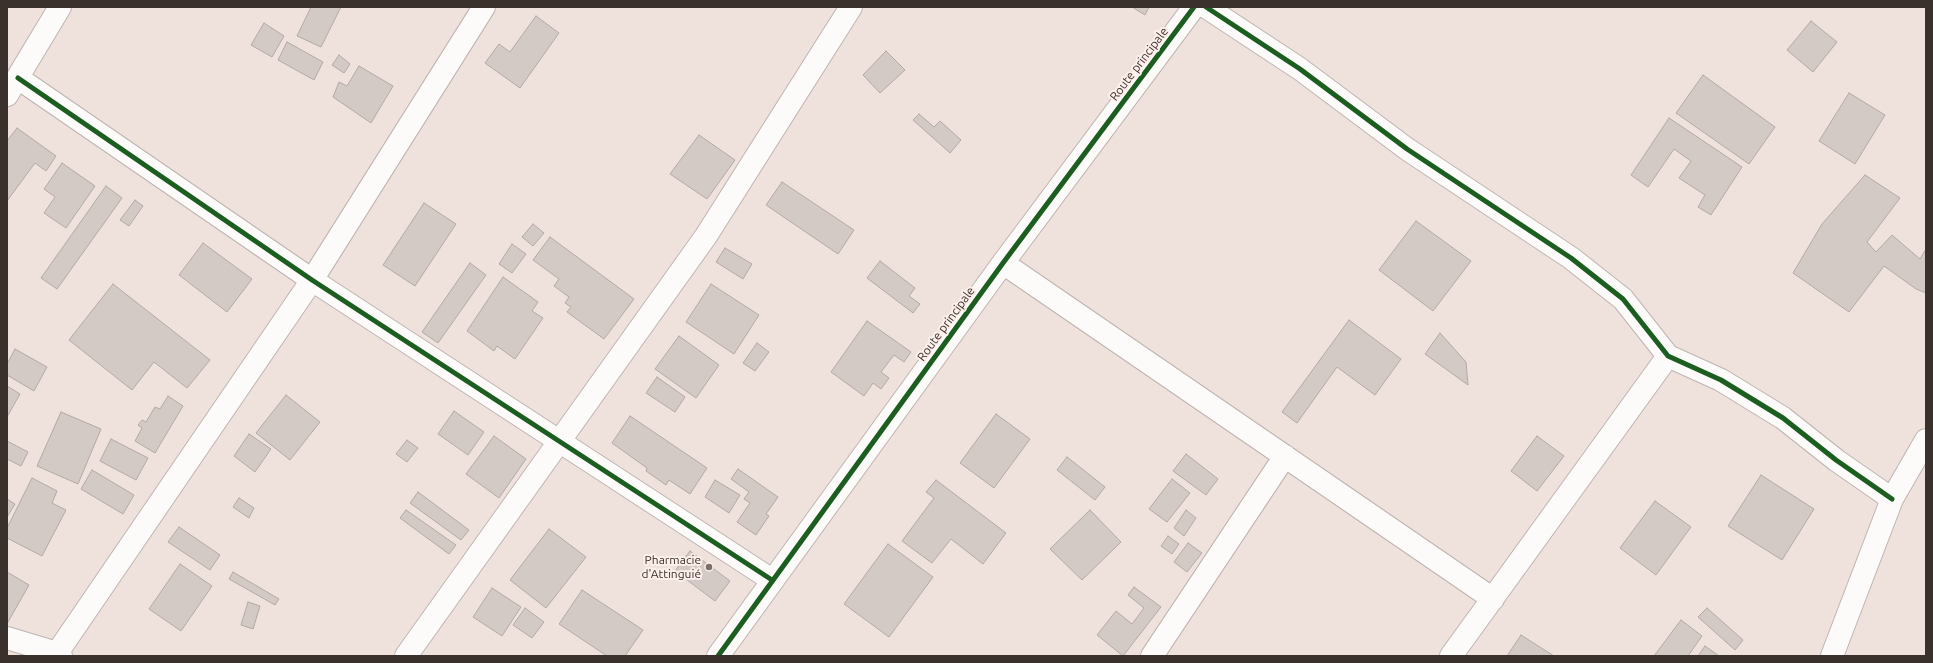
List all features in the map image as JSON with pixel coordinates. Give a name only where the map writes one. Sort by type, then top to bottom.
[{"type":"street","points":[[60,7],[13,87],[772,580]]},
{"type":"street","points":[[7,638],[58,655],[312,280],[484,7]]},
{"type":"street","points":[[406,656],[706,236],[851,7]]},
{"type":"street","name":"Route principale","points":[[718,656],[1003,263],[1194,7]]},
{"type":"street","points":[[1206,7],[1300,69],[1407,149],[1571,258],[1623,299],[1668,356],[1721,380],[1783,418],[1836,460],[1892,499]]},
{"type":"street","points":[[1003,263],[1492,599]]},
{"type":"street","points":[[1451,656],[1668,356]]},
{"type":"street","points":[[1832,656],[1892,499],[1926,440]]},
{"type":"street","points":[[1152,656],[1285,456]]},
{"type":"building","points":[[311,7],[341,7],[321,47],[297,36]]},
{"type":"building","points":[[1132,7],[1149,7],[1145,15]]},
{"type":"building","points":[[536,16],[559,33],[520,88],[485,63],[499,44],[510,52]]},
{"type":"building","points":[[1811,21],[1837,42],[1813,72],[1787,50]]},
{"type":"building","points":[[264,23],[284,36],[272,57],[251,45]]},
{"type":"building","points":[[287,42],[323,62],[314,80],[278,60]]},
{"type":"building","points":[[886,51],[905,70],[880,93],[863,75]]},
{"type":"building","points":[[339,55],[350,64],[344,73],[332,65]]},
{"type":"building","points":[[359,66],[393,86],[371,123],[333,97],[339,82],[347,86]]},
{"type":"building","points":[[1703,75],[1775,127],[1749,164],[1676,113]]},
{"type":"building","points":[[1849,93],[1885,115],[1855,164],[1819,141]]},
{"type":"building","points":[[919,114],[934,127],[940,121],[961,140],[950,153],[913,120]]},
{"type":"building","points":[[1669,118],[1742,167],[1711,215],[1698,207],[1705,195],[1679,178],[1691,161],[1674,149],[1648,187],[1631,175]]},
{"type":"building","points":[[17,128],[56,156],[46,171],[35,163],[7,201],[7,141]]},
{"type":"building","points":[[699,135],[735,160],[707,199],[670,174]]},
{"type":"building","points":[[62,163],[95,186],[66,228],[44,213],[55,197],[44,189]]},
{"type":"building","points":[[1865,175],[1900,198],[1867,242],[1876,252],[1892,235],[1920,259],[1926,249],[1926,293],[1916,289],[1884,266],[1849,312],[1793,273],[1822,224]]},
{"type":"building","points":[[782,182],[854,230],[838,254],[766,205]]},
{"type":"building","points":[[106,186],[122,198],[57,289],[41,278]]},
{"type":"building","points":[[135,200],[143,206],[129,226],[120,220]]},
{"type":"building","points":[[424,203],[456,224],[415,286],[383,265]]},
{"type":"building","points":[[1416,221],[1471,261],[1433,311],[1379,270]]},
{"type":"building","points":[[533,224],[544,233],[533,246],[522,237]]},
{"type":"building","points":[[550,237],[634,299],[604,339],[567,312],[571,307],[565,303],[569,297],[554,286],[559,279],[533,260]]},
{"type":"building","points":[[203,243],[252,279],[227,312],[179,275]]},
{"type":"building","points":[[512,244],[526,254],[512,273],[499,264]]},
{"type":"building","points":[[725,248],[752,264],[743,279],[716,262]]},
{"type":"building","points":[[880,261],[915,288],[909,296],[920,304],[913,313],[867,278]]},
{"type":"building","points":[[470,263],[486,275],[438,343],[422,332]]},
{"type":"building","points":[[503,277],[538,302],[532,311],[543,318],[515,359],[497,346],[494,351],[467,331]]},
{"type":"building","points":[[113,284],[210,360],[187,388],[154,362],[132,390],[69,340]]},
{"type":"building","points":[[711,284],[759,315],[734,354],[686,322]]},
{"type":"building","points":[[1349,320],[1401,359],[1375,395],[1337,367],[1297,423],[1282,412]]},
{"type":"building","points":[[867,321],[911,352],[904,362],[894,355],[881,372],[889,378],[881,389],[873,383],[864,396],[831,372]]},
{"type":"building","points":[[1440,333],[1466,362],[1468,385],[1425,354]]},
{"type":"building","points":[[679,336],[719,365],[696,398],[655,369]]},
{"type":"building","points":[[757,343],[769,352],[755,371],[743,363]]},
{"type":"building","points":[[15,349],[47,367],[34,391],[7,375],[7,364]]},
{"type":"building","points":[[657,377],[685,397],[675,412],[646,393]]},
{"type":"building","points":[[7,386],[20,394],[7,417]]},
{"type":"building","points":[[286,395],[320,422],[290,460],[256,433]]},
{"type":"building","points":[[168,396],[183,406],[155,453],[135,441],[142,428],[138,425],[142,420],[146,422],[155,407],[160,409]]},
{"type":"building","points":[[454,411],[484,432],[468,455],[438,434]]},
{"type":"building","points":[[61,412],[101,429],[78,484],[37,466]]},
{"type":"building","points":[[996,414],[1030,439],[994,488],[960,463]]},
{"type":"building","points":[[630,416],[707,468],[690,494],[669,480],[666,485],[646,471],[647,468],[612,443]]},
{"type":"building","points":[[249,434],[271,449],[255,472],[234,456]]},
{"type":"building","points":[[494,436],[526,459],[499,498],[466,474]]},
{"type":"building","points":[[1537,436],[1564,456],[1537,491],[1511,471]]},
{"type":"building","points":[[111,439],[148,458],[136,480],[100,461]]},
{"type":"building","points":[[407,440],[418,448],[407,462],[396,454]]},
{"type":"building","points":[[7,441],[28,452],[21,466],[7,459]]},
{"type":"building","points":[[1186,454],[1218,479],[1206,495],[1173,471]]},
{"type":"building","points":[[1067,457],[1105,487],[1095,500],[1057,470]]},
{"type":"building","points":[[738,469],[778,497],[766,514],[769,516],[756,535],[737,522],[750,503],[744,499],[749,492],[731,479]]},
{"type":"building","points":[[92,470],[134,495],[123,514],[81,489]]},
{"type":"building","points":[[1761,475],[1814,509],[1782,560],[1728,526]]},
{"type":"building","points":[[32,478],[57,491],[52,503],[66,510],[42,556],[7,538],[7,528]]},
{"type":"building","points":[[1172,479],[1190,493],[1167,522],[1149,509]]},
{"type":"building","points":[[715,480],[740,495],[729,513],[705,497]]},
{"type":"building","points":[[936,480],[1006,533],[983,564],[951,539],[932,563],[902,541],[934,498],[926,492]]},
{"type":"building","points":[[418,492],[469,530],[461,540],[410,503]]},
{"type":"building","points":[[239,498],[254,508],[249,518],[233,507]]},
{"type":"building","points":[[7,499],[15,504],[7,517]]},
{"type":"building","points":[[1655,501],[1691,527],[1656,575],[1620,548]]},
{"type":"building","points":[[406,510],[456,545],[449,554],[400,518]]},
{"type":"building","points":[[1090,510],[1121,542],[1082,580],[1050,549]]},
{"type":"building","points":[[1186,510],[1196,518],[1184,536],[1174,528]]},
{"type":"building","points":[[179,527],[220,555],[210,570],[168,542]]},
{"type":"building","points":[[549,529],[586,557],[546,608],[510,580]]},
{"type":"building","points":[[1168,536],[1179,544],[1172,554],[1161,546]]},
{"type":"building","points":[[1188,543],[1202,553],[1187,572],[1174,562]]},
{"type":"building","points":[[888,544],[933,577],[889,637],[844,604]]},
{"type":"building","points":[[690,551],[730,581],[715,601],[675,571]]},
{"type":"building","points":[[180,564],[212,586],[181,631],[149,609]]},
{"type":"building","points":[[7,572],[29,585],[8,622],[7,622]]},
{"type":"building","points":[[233,572],[279,599],[275,605],[229,579]]},
{"type":"building","points":[[1134,587],[1161,607],[1123,656],[1097,635],[1116,611],[1132,624],[1144,608],[1128,595]]},
{"type":"building","points":[[492,588],[521,607],[502,636],[473,617]]},
{"type":"building","points":[[582,590],[643,630],[625,656],[607,656],[559,624]]},
{"type":"building","points":[[248,602],[260,606],[253,629],[241,625]]},
{"type":"building","points":[[525,608],[544,622],[532,638],[513,625]]},
{"type":"building","points":[[1707,608],[1743,640],[1735,650],[1698,617]]},
{"type":"building","points":[[1681,620],[1702,636],[1688,656],[1654,656]]},
{"type":"building","points":[[1521,635],[1554,656],[1507,656]]},
{"type":"building","points":[[1705,646],[1719,656],[1698,656]]},
{"type":"cycle path","points":[[718,656],[1003,263],[1194,7]]},
{"type":"cycle path","points":[[1206,7],[1300,69],[1407,149],[1571,258],[1623,299],[1668,356],[1721,380],[1783,418],[1836,460],[1892,499]]},
{"type":"cycle path","points":[[18,78],[312,280],[772,580]]},
{"type":"place","name":"Pharmacie d'Attinguié","points":[[709,567]]}]
